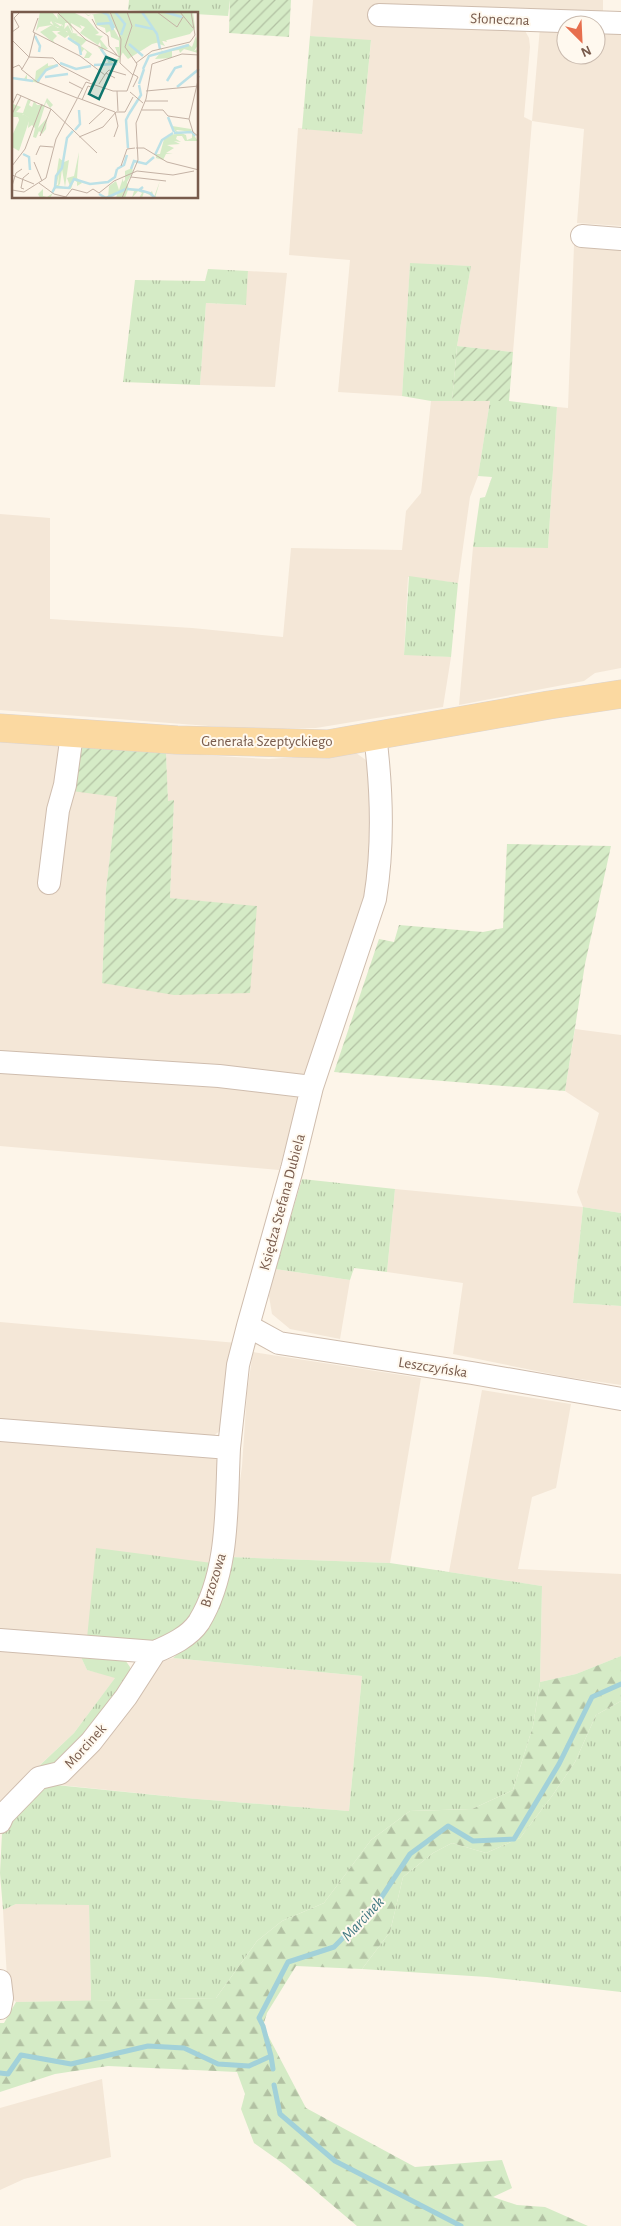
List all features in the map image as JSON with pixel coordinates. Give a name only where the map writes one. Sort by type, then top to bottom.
[{"type":"main road","name":"Generała Szeptyckiego","points":[[0,728],[177,740],[328,744],[621,694]]},
{"type":"street","name":"Słoneczna","points":[[379,15],[621,23]]},
{"type":"street","points":[[582,236],[621,239]]},
{"type":"street","points":[[50,883],[58,810],[65,785],[72,734]]},
{"type":"street","name":"Księdza Stefana Dubiela","points":[[229,1448],[238,1365],[248,1326],[292,1169],[312,1087],[364,934],[376,891],[380,868],[381,791],[375,735]]},
{"type":"street","points":[[0,1062],[219,1076],[312,1087]]},
{"type":"street","name":"Leszczyńska","points":[[248,1326],[280,1343],[472,1373],[621,1399]]},
{"type":"street","points":[[0,1430],[229,1448]]},
{"type":"street","name":"Brzozowa","points":[[0,1640],[155,1652],[178,1642],[198,1623],[212,1592],[224,1543],[229,1448]]},
{"type":"street","name":"Morcinek","points":[[0,1822],[3,1815],[38,1778],[60,1773],[91,1742],[126,1698],[155,1652]]},
{"type":"street","points":[[0,1981],[2,1998],[0,2008]]},
{"type":"shaded area","points":[[313,0],[603,0],[603,13],[592,15],[556,15],[556,21],[523,27],[529,38],[530,47],[524,117],[532,121],[513,352],[457,346],[471,266],[410,264],[402,396],[338,392],[350,260],[289,255],[298,128],[362,133],[371,41],[310,36]]},
{"type":"shaded area","points":[[540,27],[556,27],[556,65],[606,65],[606,28],[621,29],[621,226],[577,223],[584,129],[532,121]]},
{"type":"shaded area","points":[[574,245],[621,249],[621,668],[595,673],[584,681],[459,705],[473,547],[548,548],[557,407],[568,408]]},
{"type":"shaded area","points":[[248,271],[287,273],[275,387],[200,385],[206,303],[245,305]]},
{"type":"shaded area","points":[[431,401],[490,401],[478,476],[470,497],[458,583],[408,577],[404,654],[451,657],[443,707],[316,728],[248,729],[0,710],[0,514],[50,518],[50,619],[192,628],[283,637],[291,548],[402,550],[406,511],[421,493]]},
{"type":"shaded area","points":[[0,740],[78,746],[117,797],[106,889],[102,983],[257,907],[170,898],[174,800],[168,802],[166,753],[269,759],[356,753],[366,760],[371,780],[375,844],[367,900],[305,1076],[227,1070],[166,1061],[0,1052]]},
{"type":"shaded area","points":[[575,1029],[621,1035],[621,1213],[583,1207],[577,1192],[599,1113],[565,1091]]},
{"type":"shaded area","points":[[0,1067],[301,1092],[279,1170],[0,1146]]},
{"type":"shaded area","points":[[395,1189],[583,1207],[573,1303],[621,1306],[621,1385],[566,1377],[453,1354],[463,1283],[387,1272]]},
{"type":"shaded area","points":[[275,1269],[350,1280],[340,1339],[290,1329],[272,1314],[269,1296]]},
{"type":"shaded area","points":[[0,1322],[237,1343],[222,1429],[211,1438],[0,1421]]},
{"type":"shaded area","points":[[253,1352],[421,1378],[390,1563],[230,1557],[242,1466],[247,1392]]},
{"type":"shaded area","points":[[482,1390],[571,1404],[556,1488],[532,1497],[518,1569],[621,1574],[621,1656],[576,1674],[540,1682],[542,1586],[449,1572]]},
{"type":"shaded area","points":[[0,1435],[221,1454],[212,1563],[87,1638],[0,1630]]},
{"type":"shaded area","points":[[0,1647],[81,1657],[87,1670],[116,1677],[74,1733],[9,1794],[0,1809]]},
{"type":"shaded area","points":[[173,1658],[362,1676],[349,1811],[185,1798],[60,1785],[162,1661]]},
{"type":"shaded area","points":[[16,1904],[89,1904],[91,2001],[16,2002],[8,1995],[3,1910]]},
{"type":"shaded area","points":[[102,2079],[111,2157],[24,2179],[0,2190],[0,2108]]},
{"type":"green space","points":[[129,0],[230,0],[228,16],[199,14],[199,12],[128,10]]},
{"type":"green space","points":[[230,0],[291,0],[289,37],[229,33]]},
{"type":"green space","points":[[310,36],[371,40],[362,134],[302,129]]},
{"type":"green space","points":[[410,263],[471,266],[457,346],[452,401],[431,401],[402,396]]},
{"type":"green space","points":[[208,269],[248,271],[246,305],[206,303],[200,385],[123,382],[135,280],[205,281]]},
{"type":"green space","points":[[457,346],[513,352],[509,401],[452,401]]},
{"type":"green space","points":[[490,401],[509,401],[557,407],[548,548],[473,547],[480,498],[485,497],[492,477],[478,476]]},
{"type":"green space","points":[[409,576],[458,583],[451,657],[404,655]]},
{"type":"green space","points":[[78,746],[166,753],[168,801],[174,800],[170,898],[257,906],[250,993],[174,995],[102,983],[106,889],[117,797],[72,791]]},
{"type":"green space","points":[[507,844],[611,846],[585,964],[565,1091],[334,1072],[379,939],[394,942],[399,925],[483,932],[503,928]]},
{"type":"green space","points":[[302,1179],[395,1189],[387,1272],[354,1268],[350,1280],[275,1269]]},
{"type":"green space","points":[[583,1207],[621,1213],[621,1306],[573,1303]]},
{"type":"green space","points":[[96,1548],[212,1563],[201,1598],[187,1626],[146,1645],[87,1638]]},
{"type":"green space","points":[[230,1557],[390,1563],[542,1586],[540,1682],[533,1726],[513,1790],[472,1809],[410,1811],[371,1840],[324,1903],[282,1921],[257,1941],[216,1998],[91,2001],[89,1905],[16,1904],[3,1910],[0,1873],[2,1833],[46,1784],[185,1798],[349,1811],[362,1676],[173,1658],[202,1633]]},
{"type":"green space","points":[[621,1656],[621,1701],[596,1715],[575,1762],[520,1838],[486,1853],[452,1843],[433,1853],[403,1877],[390,1932],[362,1969],[296,1966],[267,2013],[263,2026],[306,2108],[415,2167],[502,2160],[512,2188],[493,2197],[517,2205],[545,2207],[588,2226],[357,2226],[285,2165],[254,2143],[241,2109],[245,2094],[237,2072],[108,2066],[55,2074],[0,2092],[0,2023],[4,2023],[16,2002],[216,1998],[257,1941],[282,1921],[324,1903],[371,1840],[410,1811],[472,1809],[513,1790],[533,1726],[540,1682],[576,1674]]},
{"type":"green space","points":[[81,1657],[123,1657],[130,1667],[131,1680],[56,1767],[38,1767],[74,1733],[115,1678],[87,1670]]},
{"type":"green space","points":[[621,1701],[621,1992],[487,1977],[362,1969],[390,1932],[403,1877],[433,1853],[452,1843],[486,1853],[520,1838],[575,1762],[596,1715]]},
{"type":"waterway","name":"Marcinek","points":[[0,2073],[8,2074],[21,2055],[71,2064],[148,2046],[184,2048],[218,2064],[249,2066],[271,2056],[259,2018],[288,1962],[334,1947],[379,1901],[410,1854],[448,1826],[473,1841],[514,1839],[559,1764],[592,1697],[621,1684]]},
{"type":"waterway","points":[[271,2056],[273,2069]]},
{"type":"waterway","points":[[274,2085],[280,2114],[335,2161],[461,2226]]}]
